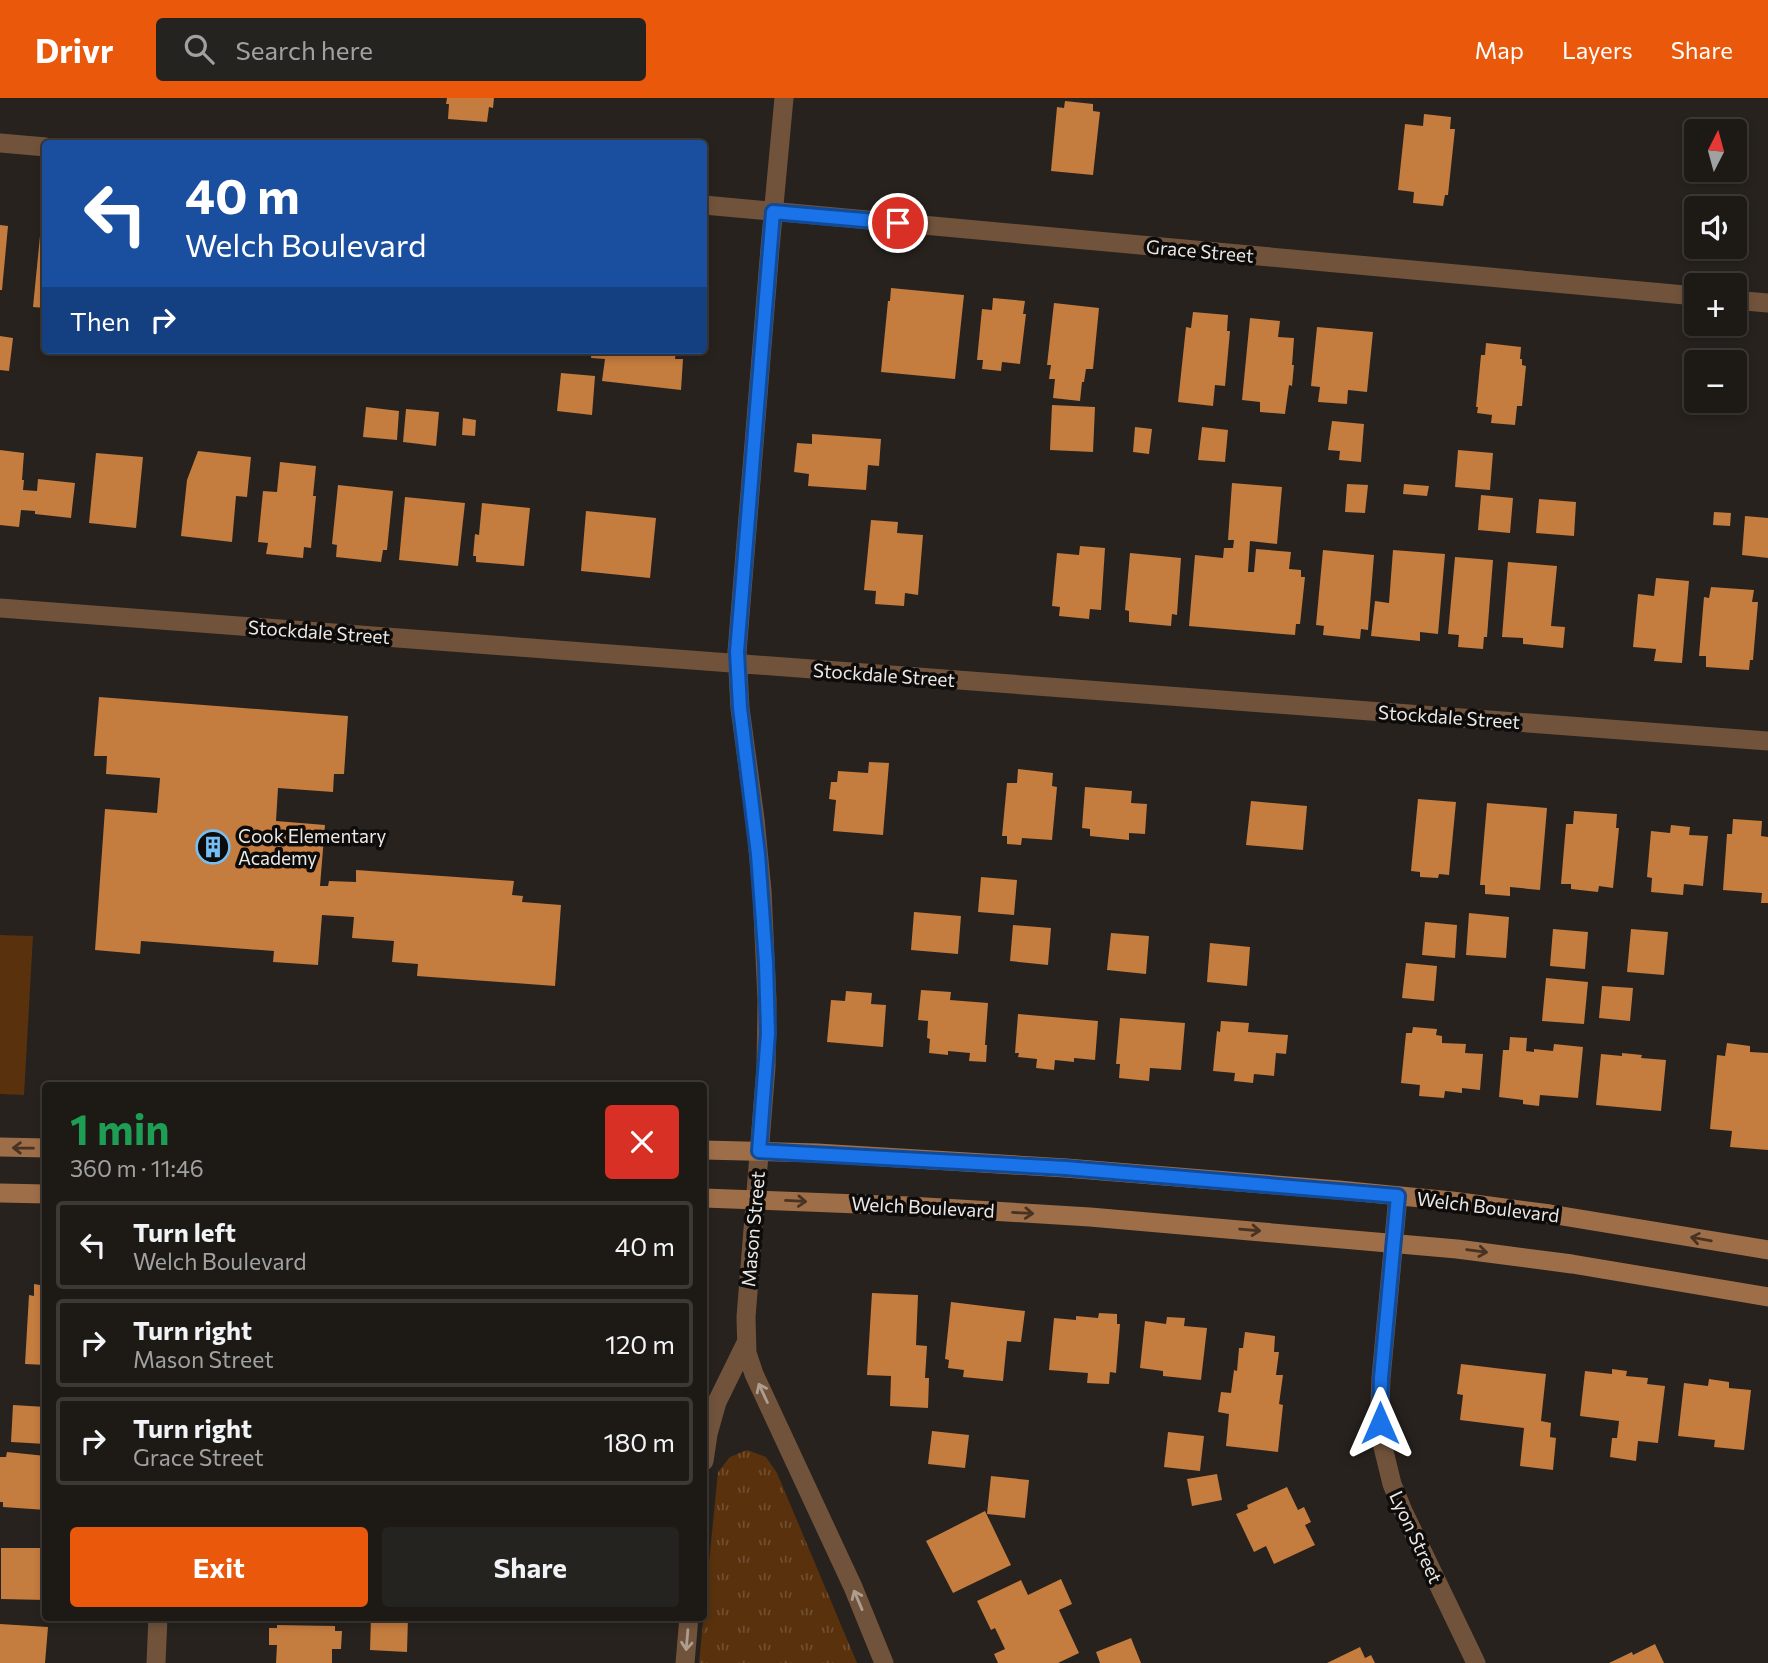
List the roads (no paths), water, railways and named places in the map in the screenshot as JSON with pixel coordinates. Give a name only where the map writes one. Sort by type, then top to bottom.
[{"type":"main road","points":[[0,1147],[42,1148]]},
{"type":"main road","name":"Welch Boulevard","points":[[707,1150],[1066,1168],[1398,1196],[1550,1214],[1768,1250]]},
{"type":"main road","points":[[0,1193],[42,1194]]},
{"type":"main road","name":"Welch Boulevard","points":[[707,1198],[1090,1217],[1394,1243],[1572,1264],[1768,1297]]},
{"type":"street","name":"Mason Street","points":[[784,98],[740,607],[738,663],[740,708],[757,842],[764,928],[768,1033],[746,1343],[754,1374],[853,1587],[884,1663]]},
{"type":"street","points":[[0,143],[42,147]]},
{"type":"street","name":"Grace Street","points":[[707,205],[1684,295]]},
{"type":"street","points":[[1747,301],[1768,303]]},
{"type":"street","name":"Stockdale Street","points":[[0,608],[1768,741]]},
{"type":"street","name":"Lyon Street","points":[[1398,1196],[1380,1403],[1382,1443],[1392,1484],[1403,1511],[1476,1663]]},
{"type":"street","points":[[707,1441],[717,1402],[746,1343]]},
{"type":"street","points":[[156,1663],[158,1621]]},
{"type":"street","points":[[685,1663],[689,1621]]},
{"type":"place","name":"Cook Elementary Academy","points":[[213,847]]}]
